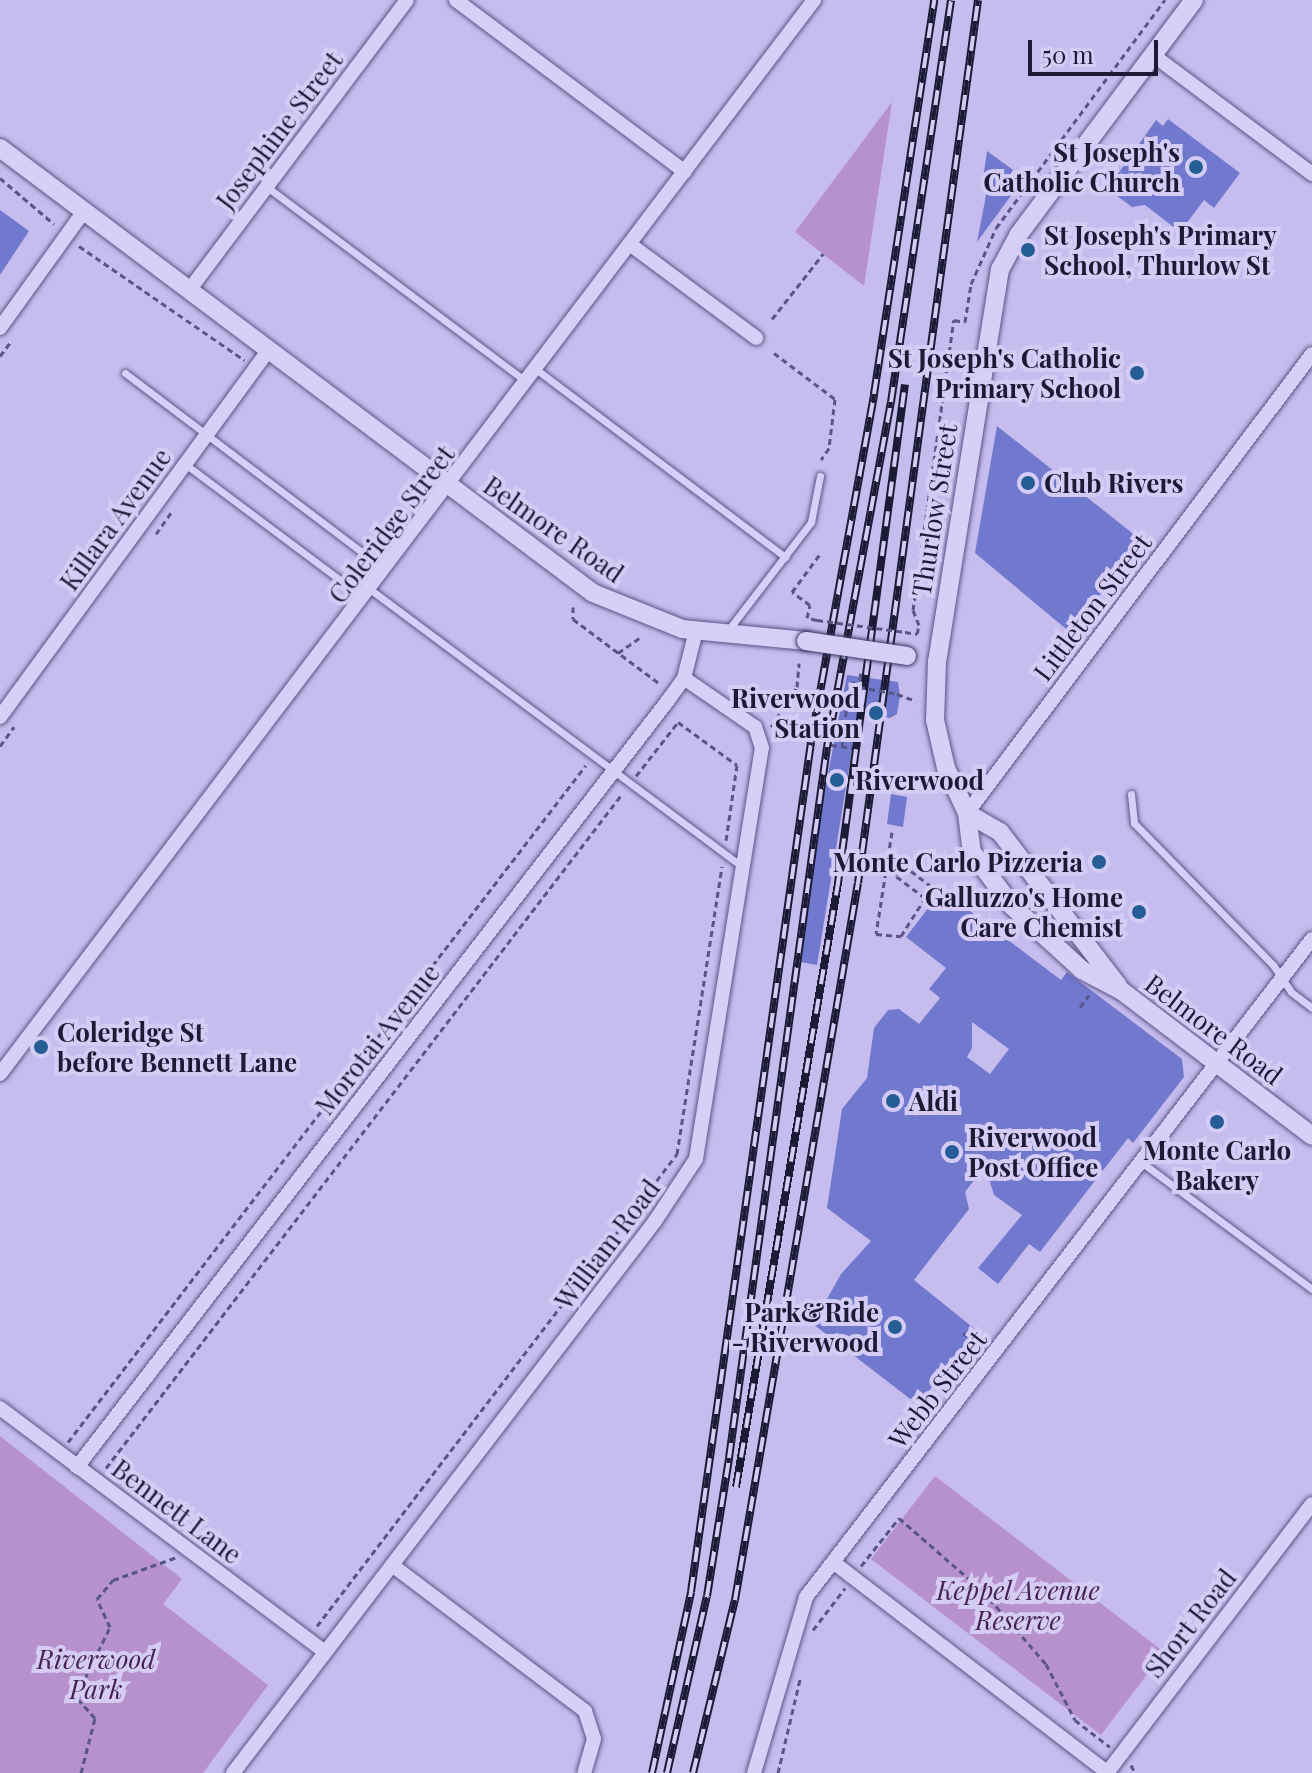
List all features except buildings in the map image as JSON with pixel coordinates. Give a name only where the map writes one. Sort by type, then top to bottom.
[{"type":"main road","name":"Thurlow Street","points":[[937,661],[1000,269],[1019,234],[1194,0]]},
{"type":"main road","name":"Belmore Road","points":[[0,148],[593,593],[651,619],[696,631],[806,641],[937,661],[937,736],[967,813],[972,852],[1012,906],[1082,970],[1122,991],[1312,1136]]},
{"type":"main road","name":"Belmore Road","points":[[967,813],[1000,832],[1122,991]]},
{"type":"street","name":"Josephine Street","points":[[190,289],[407,0]]},
{"type":"street","points":[[456,0],[685,172]]},
{"type":"street","name":"Coleridge Street","points":[[0,1074],[450,486],[814,0]]},
{"type":"street","points":[[1153,55],[1312,174]]},
{"type":"street","points":[[0,328],[84,211]]},
{"type":"street","points":[[631,245],[756,338]]},
{"type":"street","name":"Killara Avenue","points":[[0,717],[269,349]]},
{"type":"street","name":"Littleton Street","points":[[967,813],[1312,354]]},
{"type":"street","name":"Morotai Avenue","points":[[77,1467],[684,678],[696,631]]},
{"type":"street","points":[[684,678],[762,734]]},
{"type":"street","name":"William Road","points":[[233,1773],[688,1174],[701,1144],[762,734]]},
{"type":"street","name":"Webb Street","points":[[754,1773],[806,1597],[1312,939]]},
{"type":"street","name":"Bennett Lane","points":[[0,1408],[325,1652]]},
{"type":"street","name":"Short Road","points":[[1107,1772],[1312,1504]]},
{"type":"street","points":[[833,1562],[1107,1772]]},
{"type":"street","points":[[392,1565],[578,1704],[591,1719],[594,1739],[584,1773]]},
{"type":"lane","points":[[267,187],[528,383]]},
{"type":"lane","points":[[537,370],[785,557]]},
{"type":"lane","points":[[125,373],[386,570]]},
{"type":"lane","points":[[185,464],[743,868]]},
{"type":"lane","points":[[725,634],[811,522],[820,476]]},
{"type":"lane","points":[[1131,794],[1134,823],[1312,1008]]},
{"type":"lane","points":[[1141,1162],[1312,1289]]},
{"type":"path","points":[[0,178],[52,217],[54,224]]},
{"type":"path","points":[[80,244],[245,360]]},
{"type":"path","points":[[772,319],[823,254]]},
{"type":"path","points":[[774,353],[835,399],[829,448],[821,460]]},
{"type":"path","points":[[820,554],[792,592],[810,605],[807,618],[917,634]]},
{"type":"path","points":[[573,607],[573,619],[654,680]]},
{"type":"path","points":[[618,653],[642,636]]},
{"type":"path","points":[[762,734],[777,722],[797,687],[799,663]]},
{"type":"path","points":[[842,746],[847,705],[857,697],[861,673]]},
{"type":"path","points":[[847,699],[850,685],[860,679]]},
{"type":"path","points":[[859,687],[916,701]]},
{"type":"path","points":[[840,698],[860,700]]},
{"type":"path","points":[[308,1639],[677,1154],[737,765],[678,722],[104,1470],[77,1467],[64,1446],[589,761]]},
{"type":"path","points":[[831,745],[853,748]]},
{"type":"path","points":[[892,832],[876,934],[901,936],[934,886],[903,865],[895,875],[925,898]]},
{"type":"path","points":[[1080,1007],[1089,995]]},
{"type":"path","points":[[963,1333],[975,1341]]},
{"type":"path","points":[[81,1773],[95,1718],[85,1701],[81,1705],[76,1697],[110,1627],[97,1599],[113,1580],[188,1550]]},
{"type":"green space","points":[[892,102],[864,286],[795,232]]},
{"type":"green space","name":"Riverwood Park","points":[[0,1436],[182,1579],[163,1604],[268,1685],[203,1773],[0,1773]]},
{"type":"green space","name":"Keppel Avenue Reserve","points":[[935,1476],[1164,1652],[1101,1735],[871,1559]]},
{"type":"railway","points":[[652,1773],[691,1592],[811,742],[874,394],[934,0]]},
{"type":"railway","points":[[667,1773],[707,1596],[729,1458],[827,747],[891,402],[951,0]]},
{"type":"railway","points":[[693,1773],[735,1600],[858,883],[978,0]]},
{"type":"railway","points":[[736,1487],[838,883],[905,384]]},
{"type":"place","name":"St Joseph's Catholic Church","points":[[1196,167]]},
{"type":"place","name":"St Joseph's Primary School, Thurlow St","points":[[1028,250]]},
{"type":"place","name":"St Joseph's Catholic Primary School","points":[[1137,373]]},
{"type":"place","name":"Club Rivers","points":[[1028,483]]},
{"type":"place","name":"Riverwood Station","points":[[876,713]]},
{"type":"place","name":"Riverwood","points":[[837,780]]},
{"type":"place","name":"Monte Carlo Pizzeria","points":[[1099,862]]},
{"type":"place","name":"Galluzzo's Home Care Chemist","points":[[1139,912]]},
{"type":"place","name":"Coleridge St before Bennett Lane","points":[[41,1047]]},
{"type":"place","name":"Aldi","points":[[893,1101]]},
{"type":"place","name":"Monte Carlo Bakery","points":[[1217,1122]]},
{"type":"place","name":"Riverwood Post Office","points":[[952,1152]]},
{"type":"place","name":"Park&Ride - Riverwood","points":[[895,1327]]}]
